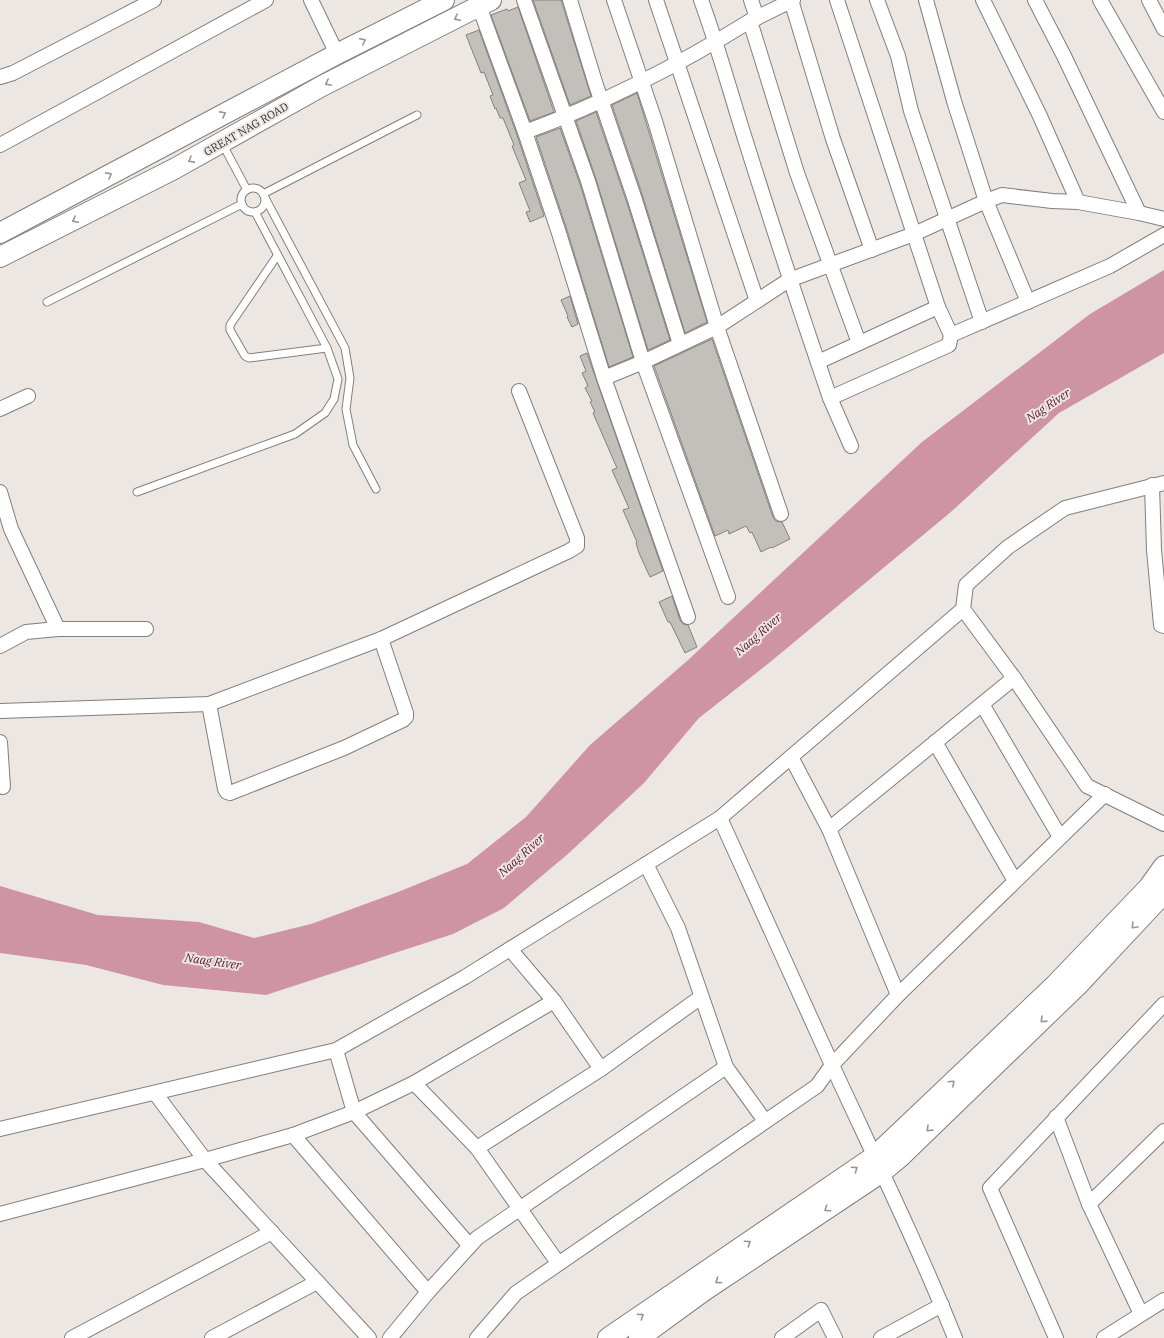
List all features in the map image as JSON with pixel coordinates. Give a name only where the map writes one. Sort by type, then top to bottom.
[{"type":"main road","name":"GREAT NAG ROAD","points":[[0,233],[337,54],[444,0]]},
{"type":"main road","name":"GREAT NAG ROAD","points":[[0,257],[174,169],[346,73],[485,3]]},
{"type":"main road","points":[[337,54],[346,73]]},
{"type":"main road","points":[[608,1338],[879,1164],[900,1157],[1079,984],[1159,895],[1164,866]]},
{"type":"main road","points":[[639,1338],[879,1164]]},
{"type":"street","points":[[0,77],[13,73],[154,0]]},
{"type":"street","points":[[0,145],[266,0]]},
{"type":"street","points":[[311,0],[337,54]]},
{"type":"street","points":[[524,0],[588,181],[643,362],[728,597]]},
{"type":"street","points":[[570,0],[601,101],[635,200],[680,344]]},
{"type":"street","points":[[614,0],[657,129],[717,327],[781,514]]},
{"type":"street","points":[[656,0],[757,301]]},
{"type":"street","points":[[701,0],[789,280],[830,398],[851,446]]},
{"type":"street","points":[[751,0],[754,19],[797,173],[859,343]]},
{"type":"street","points":[[525,132],[566,117],[678,64],[754,19],[792,0],[834,138],[872,250]]},
{"type":"street","points":[[830,398],[949,345],[950,336],[938,307],[837,0]]},
{"type":"street","points":[[877,0],[898,56],[912,111],[982,322]]},
{"type":"street","points":[[926,0],[954,101],[986,201],[1028,302]]},
{"type":"street","points":[[982,0],[1039,114],[1078,202]]},
{"type":"street","points":[[1035,0],[1064,56],[1140,213]]},
{"type":"street","points":[[1100,0],[1164,112]]},
{"type":"street","points":[[1150,0],[1164,29]]},
{"type":"street","points":[[485,3],[604,378],[688,617]]},
{"type":"street","points":[[604,378],[643,362],[717,327],[789,280],[914,234],[947,218],[1002,195],[1052,201],[1078,202],[1140,213],[1164,219]]},
{"type":"street","points":[[950,336],[1110,266],[1164,235]]},
{"type":"street","points":[[818,362],[938,307]]},
{"type":"street","points":[[0,711],[209,704],[381,639],[569,551],[577,546],[577,538],[519,391]]},
{"type":"street","points":[[0,410],[28,396]]},
{"type":"street","points":[[0,1129],[336,1050],[465,977],[720,818],[963,609],[966,585],[1008,548],[1065,508],[1158,484],[1154,550],[1161,624],[1164,626]]},
{"type":"street","points":[[0,492],[5,532],[58,629]]},
{"type":"street","points":[[963,609],[1014,678],[1087,786],[1164,824]]},
{"type":"street","points":[[0,646],[26,632],[58,629],[146,629]]},
{"type":"street","points":[[209,704],[225,790],[230,793],[344,748],[403,720],[406,717],[406,713],[381,639]]},
{"type":"street","points":[[829,829],[1014,678]]},
{"type":"street","points":[[982,704],[1060,838]]},
{"type":"street","points":[[0,742],[3,787]]},
{"type":"street","points":[[935,742],[1016,881]]},
{"type":"street","points":[[791,757],[829,829],[898,995]]},
{"type":"street","points":[[477,1338],[516,1293],[817,1086],[832,1065],[898,995],[1104,794]]},
{"type":"street","points":[[720,818],[832,1065],[879,1164],[942,1305],[955,1338]]},
{"type":"street","points":[[646,864],[678,928],[726,1067],[765,1121]]},
{"type":"street","points":[[510,949],[554,1001],[600,1069]]},
{"type":"street","points":[[476,1148],[600,1069],[701,997]]},
{"type":"street","points":[[0,1214],[205,1160],[293,1135],[354,1112],[414,1083],[554,1001]]},
{"type":"street","points":[[1056,1338],[990,1188],[1164,1004]]},
{"type":"street","points":[[336,1050],[354,1112],[470,1246]]},
{"type":"street","points":[[390,1338],[428,1292],[477,1238],[726,1067]]},
{"type":"street","points":[[414,1083],[476,1148],[558,1263]]},
{"type":"street","points":[[155,1093],[205,1160],[368,1338]]},
{"type":"street","points":[[1056,1117],[1089,1204],[1141,1314]]},
{"type":"street","points":[[1089,1204],[1164,1131]]},
{"type":"street","points":[[293,1135],[428,1292]]},
{"type":"street","points":[[72,1338],[272,1232]]},
{"type":"street","points":[[212,1338],[317,1282]]},
{"type":"street","points":[[1104,1338],[1164,1300]]},
{"type":"street","points":[[881,1338],[942,1305]]},
{"type":"street","points":[[782,1338],[822,1310],[834,1338]]},
{"type":"lane","points":[[263,194],[417,115]]},
{"type":"lane","points":[[222,143],[247,190]]},
{"type":"lane","points":[[263,194],[265,197],[264,205],[255,212],[247,210],[242,204],[242,196],[250,188],[258,189],[263,194],[345,348],[350,378],[346,409],[349,424],[354,445],[376,489]]},
{"type":"lane","points":[[47,302],[242,204]]},
{"type":"lane","points":[[137,492],[295,434],[325,413],[334,398],[338,379],[327,348],[255,212]]},
{"type":"lane","points":[[277,256],[230,325],[230,330],[245,356],[249,358],[327,348]]},
{"type":"water","points":[[1164,270],[1164,353],[1059,413],[952,511],[769,663],[699,718],[644,783],[569,853],[504,908],[453,934],[266,995],[163,985],[86,965],[0,953],[0,886],[98,915],[199,922],[254,938],[311,924],[398,892],[467,864],[526,817],[590,745],[687,661],[922,442],[1090,314]]},
{"type":"building","points":[[533,0],[561,0],[591,96],[570,105]]},
{"type":"building","points":[[518,7],[554,112],[530,121],[491,15],[507,9],[508,11]]},
{"type":"building","points":[[479,30],[517,135],[544,216],[530,222],[526,212],[530,211],[519,183],[526,180],[512,146],[514,145],[503,118],[500,118],[496,108],[495,109],[490,96],[493,95],[484,72],[481,73],[466,35]]},
{"type":"building","points":[[637,93],[707,322],[685,333],[643,197],[612,105]]},
{"type":"building","points":[[596,112],[627,203],[670,340],[648,350],[596,179],[576,121]]},
{"type":"building","points":[[560,128],[580,184],[633,357],[609,367],[566,227],[536,137]]},
{"type":"building","points":[[570,296],[578,324],[572,327],[561,300]]},
{"type":"building","points":[[712,339],[773,517],[776,521],[782,522],[790,539],[761,552],[752,532],[750,533],[746,526],[729,534],[728,530],[715,536],[654,366]]},
{"type":"building","points":[[587,353],[663,571],[650,577],[639,553],[637,542],[623,510],[629,508],[612,470],[617,468],[593,413],[595,412],[590,402],[592,401],[585,388],[588,386],[582,373],[586,371],[580,356]]},
{"type":"building","points":[[672,596],[680,620],[683,624],[688,625],[697,647],[685,653],[659,602]]},
{"type":"water label","name":"Nag River","points":[[1048,405]]},
{"type":"water label","name":"Naag River","points":[[758,634]]},
{"type":"water label","name":"Naag River","points":[[521,855]]},
{"type":"water label","name":"Naag River","points":[[213,961]]}]
